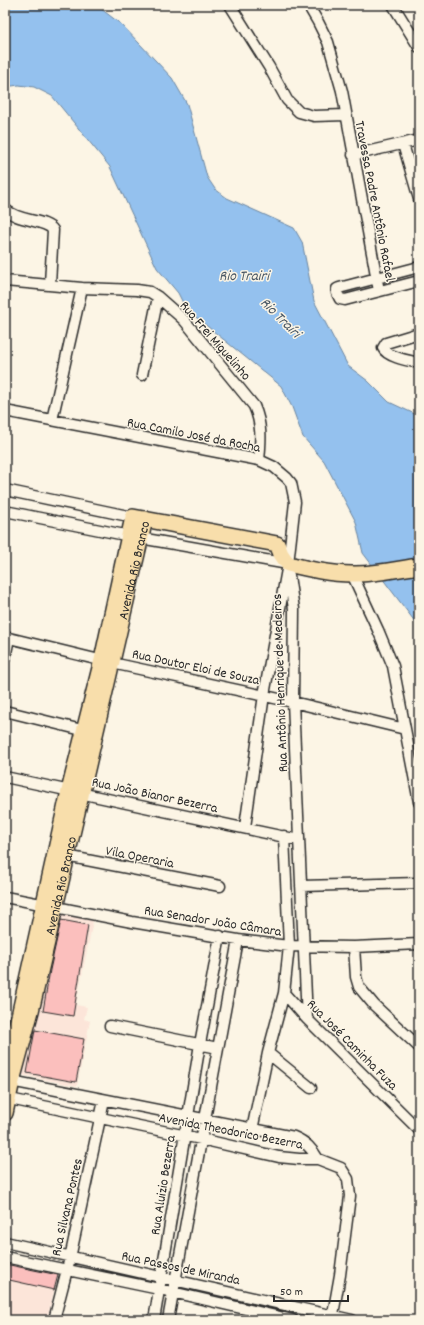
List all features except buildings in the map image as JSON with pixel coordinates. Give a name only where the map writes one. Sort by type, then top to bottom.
[{"type":"main road","points":[[139,518],[277,544],[281,554],[288,564],[323,572],[358,574],[419,566]]},
{"type":"main road","name":"Avenida Rio Branco","points":[[6,1103],[7,1076],[29,1019],[50,905],[139,518]]},
{"type":"street","points":[[230,5],[269,67],[287,100],[299,112],[314,116],[346,115]]},
{"type":"street","name":"Travessa Padre Antônio Rafael","points":[[308,5],[328,42],[342,91],[379,291]]},
{"type":"street","points":[[393,5],[419,47]]},
{"type":"street","points":[[353,155],[419,140]]},
{"type":"street","points":[[403,144],[418,192]]},
{"type":"street","points":[[5,209],[16,217],[49,226],[54,230],[50,284]]},
{"type":"street","points":[[419,267],[339,288],[337,289],[337,293],[339,298],[343,300],[419,281]]},
{"type":"street","name":"Rua Frei Miguelinho","points":[[5,281],[82,288],[147,291],[158,297],[184,320],[254,406],[259,418],[261,433],[259,460]]},
{"type":"street","points":[[52,420],[82,288]]},
{"type":"street","points":[[142,375],[158,297]]},
{"type":"street","points":[[419,333],[391,342],[384,345],[383,348],[384,352],[419,363]]},
{"type":"street","name":"Rua Camilo José da Rocha","points":[[5,412],[259,460],[274,467],[291,483],[295,502],[288,564]]},
{"type":"street","points":[[5,490],[139,518]]},
{"type":"street","points":[[5,511],[135,537],[288,564]]},
{"type":"street","name":"Rua Antônio Henrique de Medeiros","points":[[245,827],[264,695],[288,564]]},
{"type":"street","name":"Rua Antônio Henrique de Medeiros","points":[[288,564],[294,609],[293,702],[308,1019]]},
{"type":"street","points":[[358,574],[393,666],[419,802]]},
{"type":"street","points":[[5,658],[7,637]]},
{"type":"street","name":"Rua Doutor Eloi de Souza","points":[[7,637],[107,661],[264,695],[405,729]]},
{"type":"street","points":[[5,711],[90,732]]},
{"type":"street","name":"Rua João Bianor Bezerra","points":[[5,777],[245,827],[299,840]]},
{"type":"street","points":[[252,1130],[268,1053],[284,993],[289,946],[284,836]]},
{"type":"street","name":"Vila Operaria","points":[[61,855],[220,886]]},
{"type":"street","points":[[301,886],[419,883]]},
{"type":"street","name":"Rua Senador João Câmara","points":[[5,897],[132,922],[238,940],[289,946],[305,947],[419,944]]},
{"type":"street","name":"Rua Aluizio Bezerra","points":[[154,1320],[184,1135],[220,936]]},
{"type":"street","name":"Rua Aluizio Bezerra","points":[[168,1320],[238,940]]},
{"type":"street","points":[[354,946],[356,977],[359,988],[374,1005],[419,1047]]},
{"type":"street","name":"Rua José Caminha Fuza","points":[[284,993],[419,1130]]},
{"type":"street","points":[[110,1026],[218,1048]]},
{"type":"street","points":[[268,1053],[311,1088]]},
{"type":"street","name":"Avenida Theodorico Bezerra","points":[[7,1076],[104,1100],[294,1137],[310,1147],[318,1160]]},
{"type":"street","name":"Rua Silvana Pontes","points":[[54,1320],[70,1258],[104,1100]]},
{"type":"street","name":"Avenida Theodorico Bezerra","points":[[6,1103],[184,1135],[279,1157],[318,1160]]},
{"type":"street","points":[[318,1160],[341,1168],[345,1172],[349,1183],[350,1196],[340,1275],[332,1318]]},
{"type":"street","name":"Rua Passos de Miranda","points":[[5,1242],[70,1258],[176,1280],[332,1318],[352,1320]]},
{"type":"street","name":"Rua Passos de Miranda","points":[[5,1257],[173,1292],[293,1320]]},
{"type":"shaded area","points":[[55,913],[93,921],[76,1005],[87,1007],[84,1019],[90,1021],[77,1086],[22,1075]]},
{"type":"shaded area","points":[[5,1262],[58,1274],[47,1320],[5,1320]]},
{"type":"water","name":"Rio Trairi","points":[[5,5],[96,5],[122,25],[172,78],[187,104],[207,177],[215,189],[227,198],[294,228],[302,242],[314,301],[348,366],[368,381],[389,402],[419,416],[419,627],[363,553],[356,522],[324,461],[303,437],[292,407],[281,386],[186,309],[178,293],[157,268],[110,167],[52,96],[34,87],[19,85],[5,87]]},
{"type":"water label","name":"Rio Traíri","points":[[281,317]]}]
